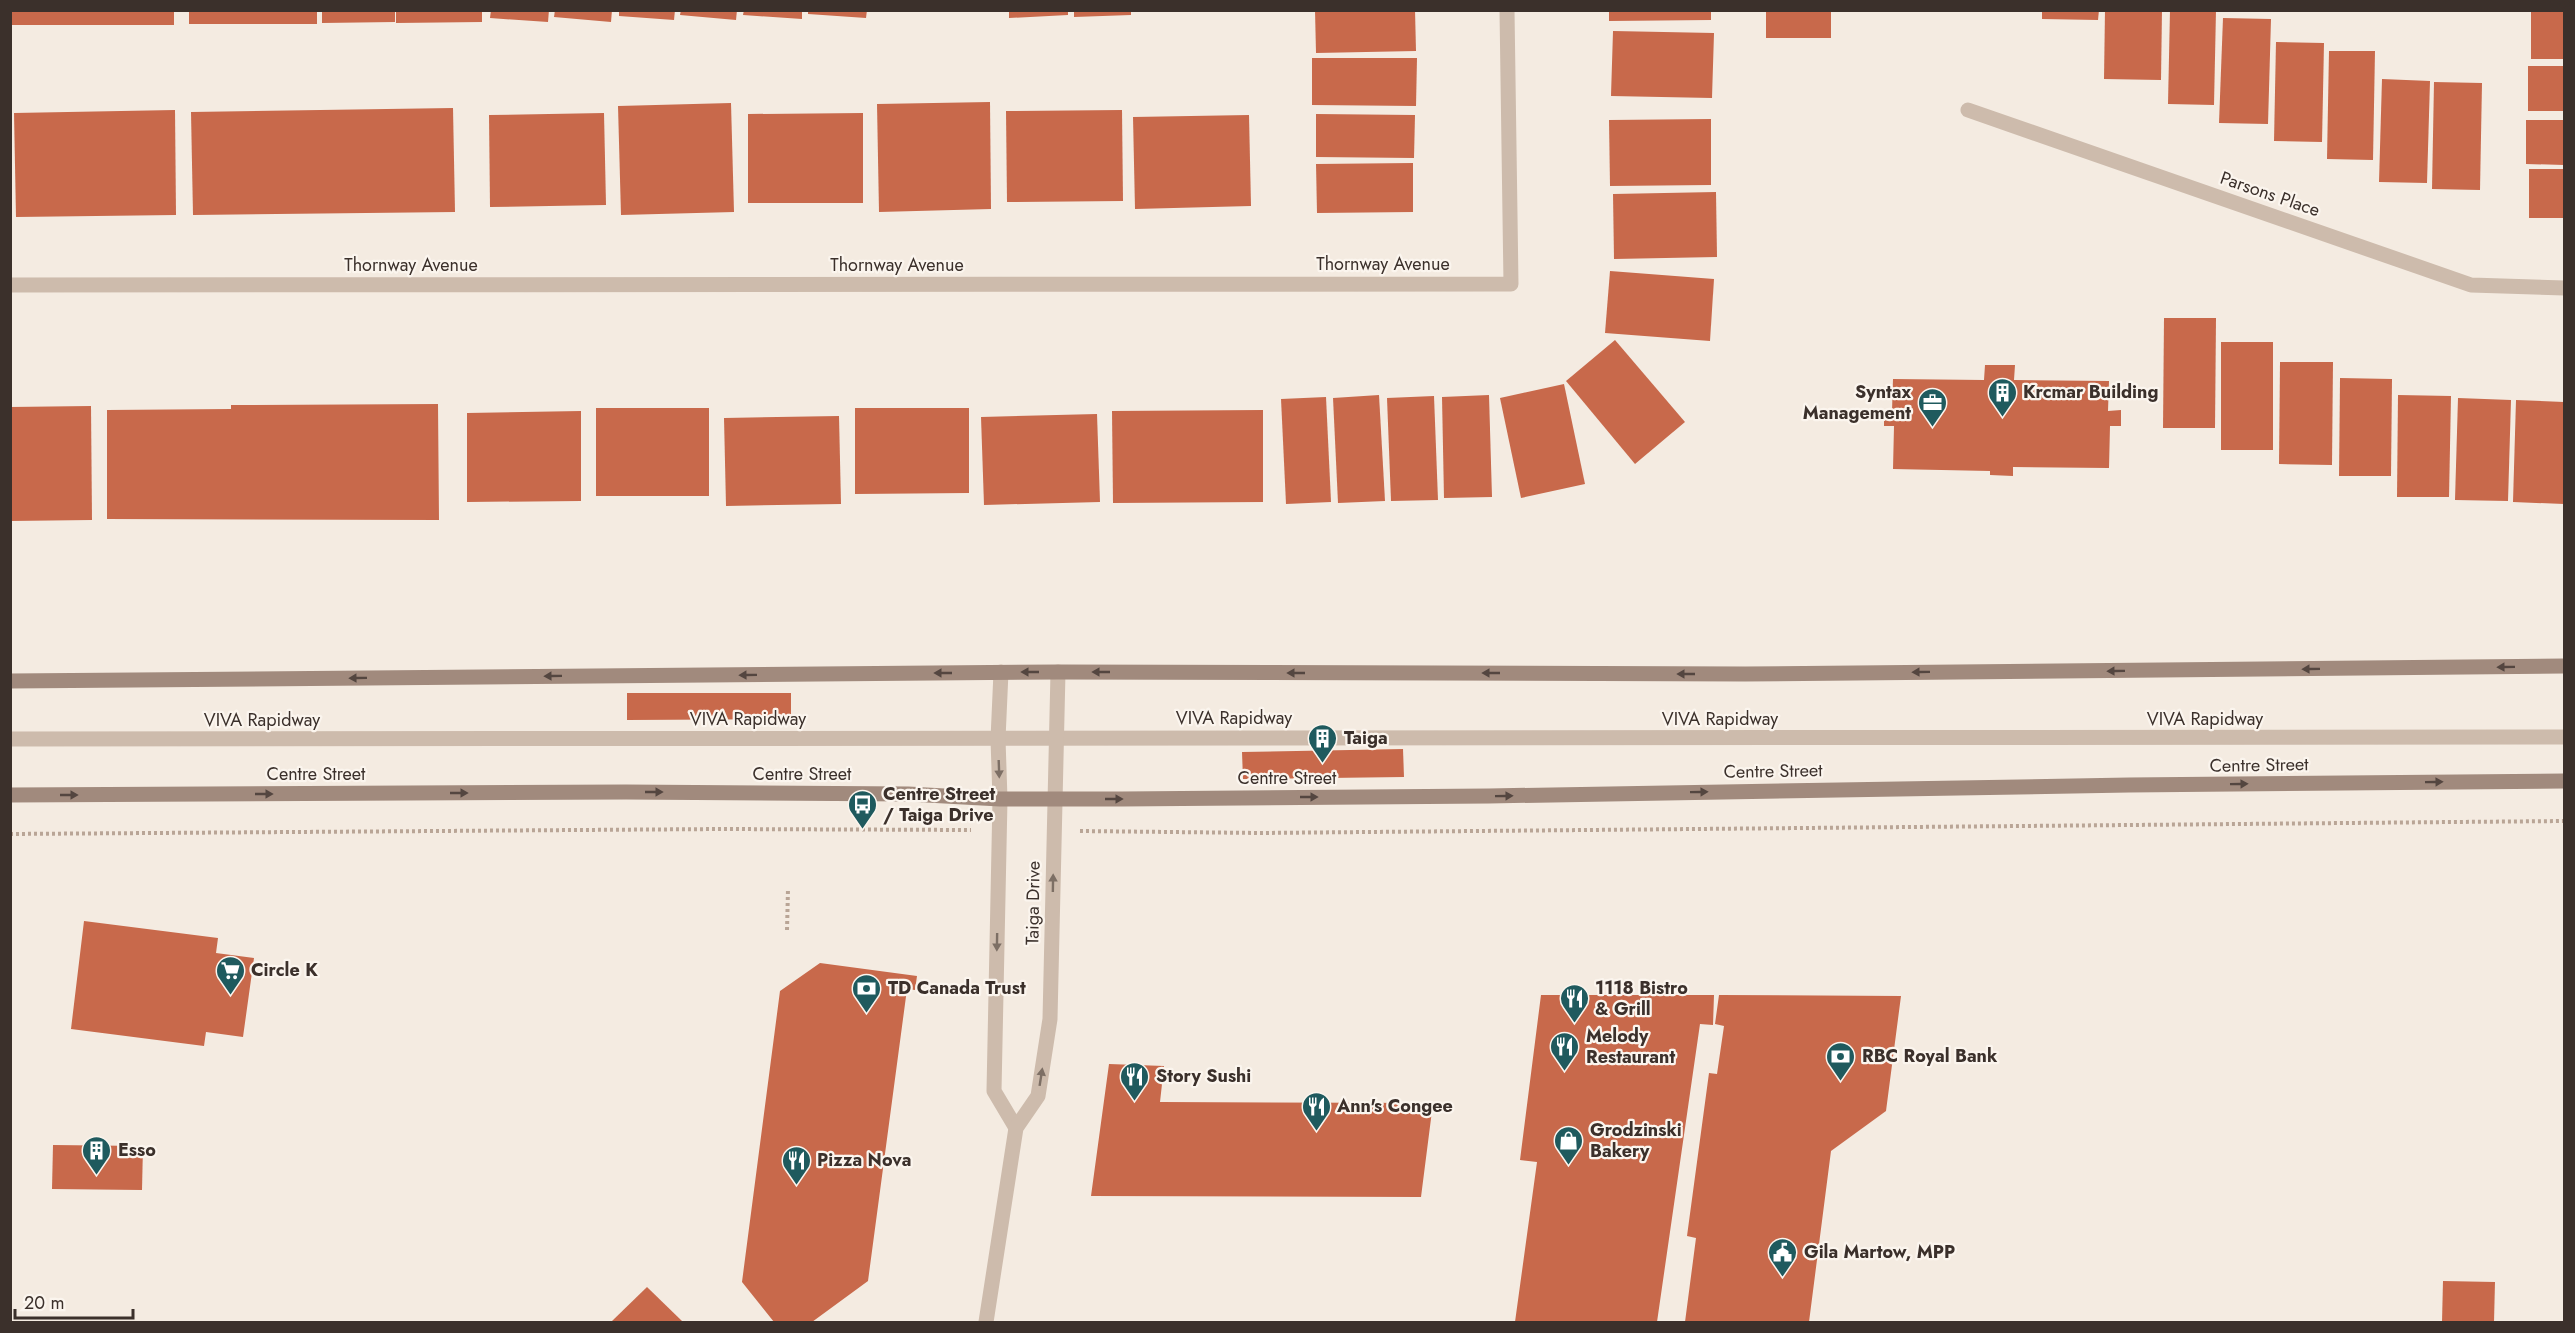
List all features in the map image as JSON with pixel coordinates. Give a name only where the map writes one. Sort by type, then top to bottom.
[{"type":"main road","points":[[10,681],[1001,672],[1744,674],[2565,666]]},
{"type":"main road","name":"Centre Street","points":[[10,795],[649,792],[908,794],[1000,799],[1056,799],[1477,796],[2105,785],[2565,781]]},
{"type":"street","name":"Thornway Avenue","points":[[10,285],[1511,284],[1507,10]]},
{"type":"street","name":"Parsons Place","points":[[1968,110],[2470,285],[2565,288]]},
{"type":"street","name":"Taiga Drive","points":[[1001,672],[998,739],[1000,799],[994,1091],[1016,1128]]},
{"type":"street","name":"Taiga Drive","points":[[987,1323],[1016,1128],[1038,1096],[1050,1019],[1058,672]]},
{"type":"street","name":"VIVA Rapidway","points":[[10,739],[2565,737]]},
{"type":"path","points":[[1196,833],[2565,821]]},
{"type":"path","points":[[10,834],[896,829]]},
{"type":"path","points":[[788,889],[788,930]]},
{"type":"building","points":[[11,10],[174,10],[174,25],[12,25]]},
{"type":"building","points":[[189,10],[317,10],[317,24],[189,24]]},
{"type":"building","points":[[322,10],[395,10],[395,22],[322,23]]},
{"type":"building","points":[[396,10],[482,10],[482,22],[396,23]]},
{"type":"building","points":[[491,10],[549,10],[548,22],[490,18]]},
{"type":"building","points":[[555,10],[612,10],[611,22],[554,17]]},
{"type":"building","points":[[619,10],[675,10],[674,20],[619,16]]},
{"type":"building","points":[[681,10],[737,10],[736,20],[680,15]]},
{"type":"building","points":[[744,10],[802,10],[802,19],[743,15]]},
{"type":"building","points":[[808,10],[867,10],[866,18],[808,14]]},
{"type":"building","points":[[1009,10],[1068,10],[1068,15],[1009,18]]},
{"type":"building","points":[[1074,10],[1131,10],[1131,15],[1074,17]]},
{"type":"building","points":[[1315,10],[1415,10],[1416,51],[1316,53]]},
{"type":"building","points":[[1609,10],[1711,10],[1711,20],[1609,21]]},
{"type":"building","points":[[1766,10],[1831,10],[1831,38],[1766,38]]},
{"type":"building","points":[[2042,10],[2099,10],[2098,20],[2042,19]]},
{"type":"building","points":[[2105,10],[2162,10],[2161,80],[2104,79]]},
{"type":"building","points":[[2170,10],[2216,10],[2214,105],[2168,104]]},
{"type":"building","points":[[2564,11],[2564,59],[2531,59],[2531,12]]},
{"type":"building","points":[[2223,18],[2271,19],[2268,124],[2219,123]]},
{"type":"building","points":[[1613,31],[1714,33],[1712,98],[1611,96]]},
{"type":"building","points":[[2276,42],[2324,43],[2322,142],[2274,141]]},
{"type":"building","points":[[2329,51],[2375,51],[2373,160],[2327,159]]},
{"type":"building","points":[[1312,58],[1417,58],[1416,106],[1312,105]]},
{"type":"building","points":[[2528,66],[2564,66],[2564,111],[2528,111]]},
{"type":"building","points":[[2382,79],[2430,81],[2427,183],[2379,182]]},
{"type":"building","points":[[2434,82],[2482,83],[2480,190],[2432,189]]},
{"type":"building","points":[[990,102],[991,209],[879,212],[877,104]]},
{"type":"building","points":[[731,103],[734,212],[621,215],[618,106]]},
{"type":"building","points":[[453,108],[455,212],[193,215],[191,112]]},
{"type":"building","points":[[175,110],[176,215],[16,217],[14,113]]},
{"type":"building","points":[[1122,110],[1123,201],[1007,202],[1006,111]]},
{"type":"building","points":[[604,113],[606,205],[490,207],[489,115]]},
{"type":"building","points":[[863,113],[863,203],[748,203],[748,114]]},
{"type":"building","points":[[1316,114],[1415,115],[1414,158],[1316,157]]},
{"type":"building","points":[[1249,115],[1251,206],[1135,209],[1133,117]]},
{"type":"building","points":[[1711,119],[1711,185],[1610,186],[1609,120]]},
{"type":"building","points":[[2526,120],[2564,120],[2564,165],[2526,164]]},
{"type":"building","points":[[1413,163],[1413,212],[1317,213],[1316,164]]},
{"type":"building","points":[[2529,169],[2564,169],[2564,218],[2529,218]]},
{"type":"building","points":[[1716,192],[1717,257],[1614,259],[1613,194]]},
{"type":"building","points":[[1610,271],[1714,279],[1710,341],[1605,333]]},
{"type":"building","points":[[2164,318],[2216,318],[2215,428],[2163,428]]},
{"type":"building","points":[[1615,340],[1685,422],[1635,464],[1566,381]]},
{"type":"building","points":[[2221,342],[2273,342],[2273,450],[2221,450]]},
{"type":"building","points":[[2280,362],[2333,362],[2332,465],[2279,464]]},
{"type":"building","name":"Krcmar Building","points":[[1985,365],[2015,365],[2014,380],[2109,381],[2108,411],[2121,410],[2121,426],[2110,426],[2109,468],[2013,467],[2013,476],[1990,475],[1990,471],[1893,469],[1894,426],[1884,426],[1884,410],[1892,411],[1893,379],[1984,380]]},
{"type":"building","points":[[2340,378],[2392,379],[2391,476],[2339,476]]},
{"type":"building","points":[[1564,384],[1585,484],[1521,498],[1500,398]]},
{"type":"building","points":[[1379,395],[1385,501],[1338,503],[1333,398]]},
{"type":"building","points":[[1489,395],[1492,497],[1444,498],[1442,397]]},
{"type":"building","points":[[2398,395],[2451,396],[2449,497],[2397,497]]},
{"type":"building","points":[[1434,396],[1438,500],[1391,501],[1387,398]]},
{"type":"building","points":[[1326,397],[1331,502],[1286,504],[1281,399]]},
{"type":"building","points":[[2458,398],[2511,400],[2508,501],[2455,500]]},
{"type":"building","points":[[2516,400],[2564,402],[2564,504],[2513,502]]},
{"type":"building","points":[[438,404],[439,520],[107,519],[107,410],[231,409],[231,405]]},
{"type":"building","points":[[91,406],[92,520],[10,521],[10,407]]},
{"type":"building","points":[[596,408],[709,408],[709,496],[596,496]]},
{"type":"building","points":[[855,408],[969,408],[969,493],[855,494]]},
{"type":"building","points":[[1263,410],[1263,502],[1113,503],[1112,411]]},
{"type":"building","points":[[581,411],[581,501],[467,502],[467,413]]},
{"type":"building","points":[[1097,414],[1100,502],[984,505],[981,417]]},
{"type":"building","points":[[839,416],[841,504],[726,506],[724,418]]},
{"type":"building","points":[[627,693],[791,693],[791,719],[627,720]]},
{"type":"building","name":"Taiga","points":[[1403,749],[1404,777],[1243,779],[1242,752]]},
{"type":"building","points":[[84,921],[218,938],[216,953],[254,958],[243,1037],[206,1032],[204,1046],[71,1029]]},
{"type":"building","points":[[820,963],[917,976],[915,990],[907,989],[868,1281],[812,1322],[774,1322],[742,1282],[780,991]]},
{"type":"building","points":[[1541,995],[1714,995],[1713,1025],[1700,1024],[1657,1322],[1515,1322],[1537,1162],[1520,1160]]},
{"type":"building","points":[[1719,995],[1901,996],[1886,1111],[1831,1151],[1809,1322],[1685,1322],[1696,1238],[1687,1236],[1709,1073],[1717,1074],[1724,1026],[1715,1024]]},
{"type":"building","points":[[1109,1064],[1164,1066],[1160,1102],[1433,1103],[1421,1197],[1091,1196]]},
{"type":"building","name":"Esso","points":[[53,1145],[143,1146],[142,1190],[52,1189]]},
{"type":"building","points":[[2443,1281],[2495,1282],[2494,1322],[2442,1322]]},
{"type":"building","points":[[647,1287],[683,1322],[611,1322]]},
{"type":"place","name":"Krcmar Building","points":[[2002,418]]},
{"type":"place","name":"Syntax Management","points":[[1932,428]]},
{"type":"place","name":"Taiga","points":[[1323,764]]},
{"type":"place","name":"Centre Street / Taiga Drive","points":[[862,830]]},
{"type":"place","name":"Circle K","points":[[230,996]]},
{"type":"place","name":"TD Canada Trust","points":[[867,1014]]},
{"type":"place","name":"1118 Bistro & Grill","points":[[1574,1024]]},
{"type":"place","name":"Melody Restaurant","points":[[1565,1072]]},
{"type":"place","name":"RBC Royal Bank","points":[[1841,1082]]},
{"type":"place","name":"Story Sushi","points":[[1135,1102]]},
{"type":"place","name":"Ann's Congee","points":[[1316,1132]]},
{"type":"place","name":"Grodzinski Bakery","points":[[1569,1166]]},
{"type":"place","name":"Esso","points":[[97,1176]]},
{"type":"place","name":"Pizza Nova","points":[[796,1186]]},
{"type":"place","name":"Gila Martow, MPP","points":[[1783,1278]]}]
